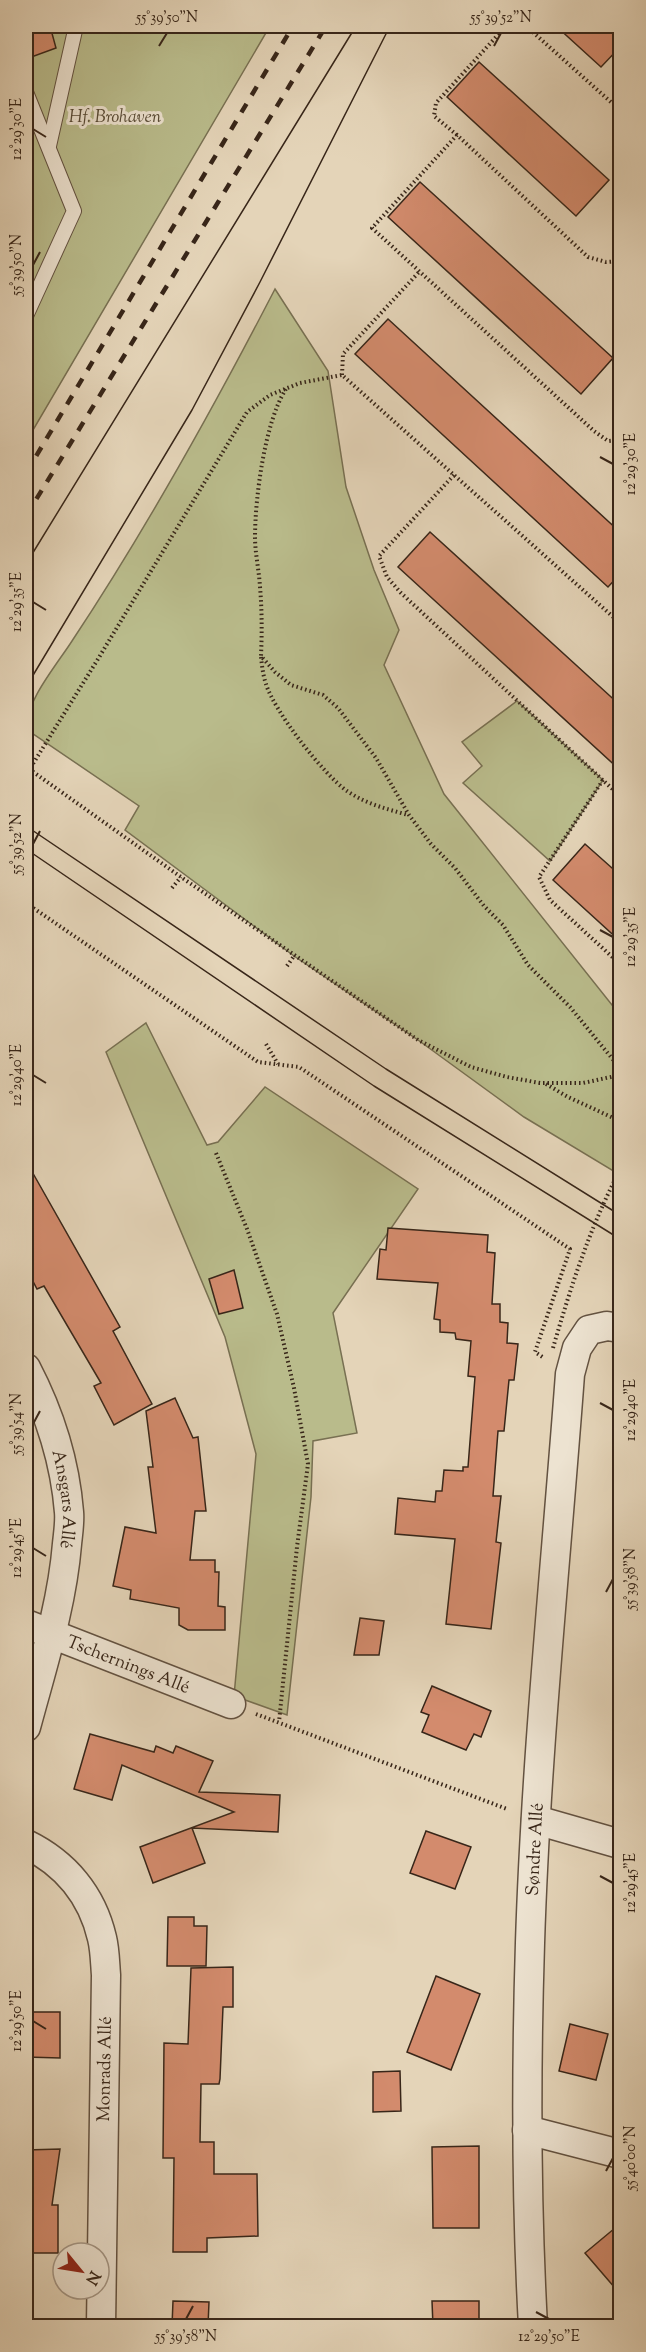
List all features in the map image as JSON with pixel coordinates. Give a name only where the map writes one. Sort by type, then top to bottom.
[{"type":"street","name":"Søndre Allé","points":[[533,2326],[527,2130],[530,1942],[536,1820],[570,1374],[577,1348],[589,1330],[606,1326],[621,1328]]},
{"type":"street","name":"Ansgars Allé","points":[[26,1368],[38,1391],[58,1450],[70,1513],[66,1566],[52,1634]]},
{"type":"street","name":"Tschernings Allé","points":[[26,1624],[231,1704]]},
{"type":"street","points":[[26,1727],[52,1634]]},
{"type":"street","points":[[536,1820],[621,1844]]},
{"type":"street","name":"Monrads Allé","points":[[26,1844],[44,1853],[71,1875],[91,1903],[103,1939],[106,1975],[101,2326]]},
{"type":"street","points":[[527,2130],[621,2154]]},
{"type":"lane","points":[[49,146],[76,26]]},
{"type":"lane","points":[[26,92],[74,211],[26,316]]},
{"type":"path","points":[[506,26],[436,103],[434,116],[588,257],[606,262],[621,261]]},
{"type":"path","points":[[525,26],[613,104],[621,108]]},
{"type":"path","points":[[457,135],[372,228],[594,431],[608,441],[621,440]]},
{"type":"path","points":[[342,375],[343,354],[420,271]]},
{"type":"path","points":[[26,775],[247,412],[270,395],[287,388],[300,383],[342,375]]},
{"type":"path","points":[[342,375],[621,623]]},
{"type":"path","points":[[287,388],[279,400],[269,429],[255,536],[262,622],[261,656],[266,686],[294,733],[323,769],[347,791],[373,806],[409,815]]},
{"type":"path","points":[[454,475],[379,556],[387,577],[410,601],[621,796]]},
{"type":"path","points":[[26,623],[29,617]]},
{"type":"path","points":[[261,656],[274,672],[291,685],[323,695],[338,708],[376,758],[409,815],[431,844],[455,868],[484,906],[503,924],[528,965],[570,1007],[621,1068]]},
{"type":"path","points":[[29,769],[294,956],[418,1040],[471,1067],[489,1072],[545,1083],[583,1083],[620,1075],[621,1087]]},
{"type":"path","points":[[603,780],[539,877],[550,900],[621,964]]},
{"type":"path","points":[[172,888],[181,877]]},
{"type":"path","points":[[26,903],[258,1062],[299,1067],[570,1249],[535,1352],[570,1374]]},
{"type":"path","points":[[287,966],[294,956]]},
{"type":"path","points":[[266,1044],[279,1064]]},
{"type":"path","points":[[545,1083],[568,1097],[621,1121]]},
{"type":"path","points":[[216,1153],[277,1314],[308,1464],[279,1722]]},
{"type":"path","points":[[553,1348],[581,1256],[604,1202],[621,1170]]},
{"type":"path","points":[[231,1704],[536,1820]]},
{"type":"green space","name":"Hf. Brohaven","points":[[26,26],[270,26],[26,442]]},
{"type":"green space","points":[[275,289],[328,371],[346,487],[374,570],[399,630],[384,665],[444,794],[620,1015],[620,1175],[524,1117],[418,1040],[294,956],[125,830],[139,806],[26,729],[27,718],[36,695],[153,512],[228,379]]},
{"type":"green space","points":[[517,701],[603,780],[550,861],[463,783],[482,766],[462,742]]},
{"type":"green space","points":[[146,1023],[207,1145],[218,1142],[265,1087],[418,1189],[333,1313],[357,1433],[313,1441],[311,1497],[287,1715],[234,1696],[256,1454],[225,1337],[106,1052]]},
{"type":"building","points":[[26,26],[50,26],[56,48],[26,59]]},
{"type":"building","points":[[556,26],[621,26],[621,46],[601,67]]},
{"type":"building","points":[[479,62],[609,180],[576,216],[447,97]]},
{"type":"building","points":[[420,182],[613,358],[581,394],[388,217]]},
{"type":"building","points":[[388,319],[621,533],[621,573],[608,587],[355,354]]},
{"type":"building","points":[[430,532],[621,706],[621,771],[398,567]]},
{"type":"building","points":[[585,844],[621,876],[621,942],[553,880]]},
{"type":"building","points":[[26,1161],[120,1327],[113,1331],[152,1404],[114,1425],[94,1386],[101,1383],[44,1286],[37,1289],[26,1268]]},
{"type":"building","points":[[388,1228],[488,1235],[487,1252],[495,1253],[492,1304],[500,1304],[500,1322],[508,1323],[507,1343],[518,1344],[514,1380],[509,1380],[504,1431],[498,1431],[493,1496],[501,1496],[496,1542],[501,1543],[491,1629],[446,1624],[455,1539],[395,1534],[398,1498],[435,1502],[436,1491],[442,1491],[444,1470],[463,1471],[463,1467],[468,1467],[475,1377],[468,1376],[471,1341],[456,1339],[455,1333],[440,1332],[440,1320],[434,1319],[438,1283],[377,1279],[380,1249],[386,1250]]},
{"type":"building","points":[[234,1270],[243,1308],[219,1314],[209,1279]]},
{"type":"building","points":[[175,1398],[193,1438],[198,1437],[206,1511],[195,1511],[190,1560],[215,1560],[215,1572],[219,1572],[218,1606],[225,1607],[225,1630],[188,1630],[179,1625],[179,1608],[130,1599],[131,1590],[113,1586],[125,1527],[156,1533],[148,1467],[153,1467],[146,1411]]},
{"type":"building","points":[[360,1618],[384,1621],[379,1655],[354,1655]]},
{"type":"building","points":[[432,1686],[491,1711],[481,1737],[474,1734],[466,1750],[422,1732],[429,1715],[421,1712]]},
{"type":"building","points":[[90,1734],[154,1752],[156,1746],[173,1753],[176,1746],[213,1761],[199,1792],[280,1795],[278,1832],[192,1828],[205,1863],[153,1883],[140,1847],[234,1812],[122,1765],[112,1800],[74,1789]]},
{"type":"building","points":[[426,1831],[471,1847],[455,1889],[410,1873]]},
{"type":"building","points":[[168,1917],[194,1917],[194,1926],[207,1926],[206,1966],[167,1966]]},
{"type":"building","points":[[233,1967],[233,2007],[223,2007],[219,2084],[201,2084],[200,2142],[214,2142],[214,2174],[257,2174],[258,2236],[207,2238],[207,2252],[173,2252],[174,2158],[163,2158],[164,2043],[188,2044],[191,1968]]},
{"type":"building","points":[[436,1976],[480,1994],[451,2070],[407,2052]]},
{"type":"building","points":[[26,2012],[60,2012],[60,2058],[26,2057]]},
{"type":"building","points":[[570,2024],[608,2034],[596,2080],[559,2071]]},
{"type":"building","points":[[400,2071],[401,2111],[373,2112],[373,2072]]},
{"type":"building","points":[[479,2146],[479,2228],[433,2228],[432,2147]]},
{"type":"building","points":[[60,2149],[52,2205],[58,2205],[58,2241],[51,2241],[51,2253],[26,2253],[26,2150]]},
{"type":"building","points":[[621,2223],[621,2295],[585,2253]]},
{"type":"building","points":[[173,2301],[209,2302],[208,2326],[172,2326]]},
{"type":"building","points":[[432,2301],[479,2301],[479,2326],[433,2326]]},
{"type":"tram line","points":[[26,564],[356,26]]},
{"type":"tram line","points":[[26,687],[192,410],[390,26]]},
{"type":"tram line","points":[[26,826],[386,1069],[620,1215]]},
{"type":"tram line","points":[[26,849],[374,1086],[620,1239]]},
{"type":"railway","points":[[26,473],[293,26]]},
{"type":"railway","points":[[26,516],[326,26]]}]
